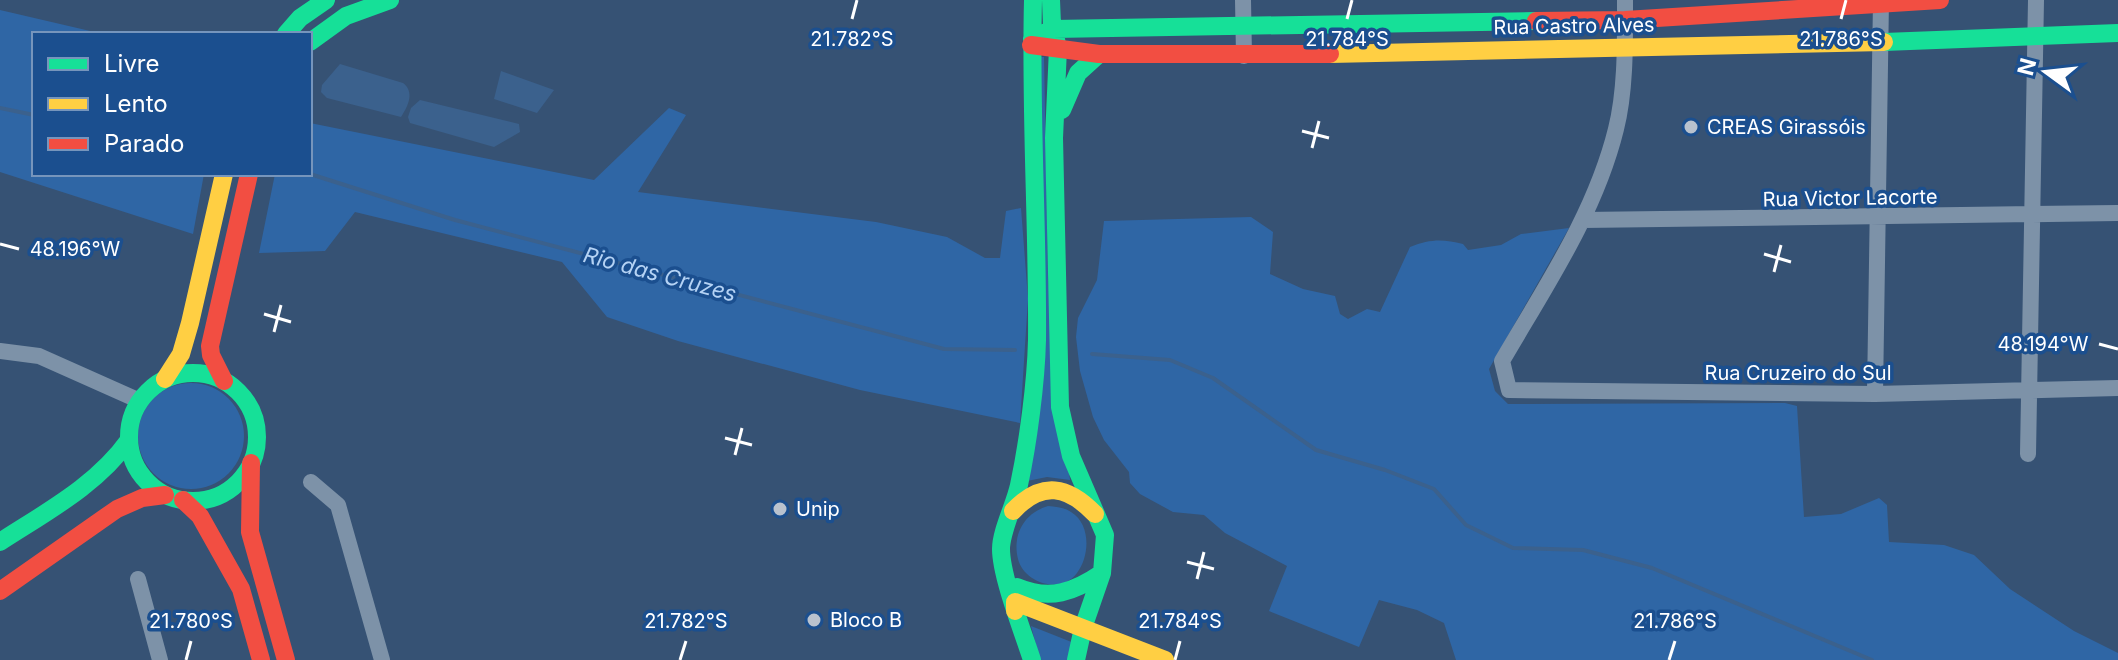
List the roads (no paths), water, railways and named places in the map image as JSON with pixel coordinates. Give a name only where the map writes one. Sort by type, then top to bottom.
[{"type":"main road","points":[[288,32],[300,18],[326,0]]},
{"type":"main road","points":[[312,41],[346,16],[390,0]]},
{"type":"main road","points":[[1013,511],[1028,437],[1037,343],[1031,79],[1033,0]]},
{"type":"main road","points":[[1051,0],[1058,48],[1054,133],[1060,407],[1071,456],[1105,535],[1102,573],[1083,628],[1076,660]]},
{"type":"main road","name":"Rua Castro Alves","points":[[1031,42],[1053,29],[1625,20],[1940,0]]},
{"type":"main road","points":[[1178,28],[1179,56]]},
{"type":"main road","name":"Rua Castro Alves","points":[[1031,42],[1099,54],[1244,56],[1881,42],[2118,33]]},
{"type":"main road","points":[[1054,133],[1078,73],[1099,54]]},
{"type":"main road","points":[[165,379],[181,354],[190,323],[224,176]]},
{"type":"main road","points":[[224,381],[211,355],[210,346],[249,176]]},
{"type":"main road","points":[[261,660],[241,589],[200,516],[151,486],[139,473],[132,457],[129,440],[131,419],[140,401],[151,388],[165,379],[184,373],[205,374],[224,381],[238,391],[249,405],[257,439],[251,462],[250,532],[286,660]]},
{"type":"main road","points":[[0,542],[88,482],[121,453],[129,440]]},
{"type":"main road","points":[[0,591],[117,509],[142,498],[204,500],[224,493],[240,480],[251,462]]},
{"type":"main road","points":[[1032,660],[1001,548],[1013,511],[1023,498],[1053,490],[1074,495],[1099,518]]},
{"type":"main road","points":[[1009,583],[1046,598],[1061,596],[1082,587],[1102,573]]},
{"type":"main road","points":[[1094,598],[1108,618],[1165,660]]},
{"type":"main road","points":[[1015,602],[1165,660]]},
{"type":"main road","points":[[1015,602],[1017,660]]},
{"type":"main road","points":[[1083,628],[1093,660]]},
{"type":"street","points":[[1243,0],[1244,56]]},
{"type":"street","points":[[1583,220],[1617,127],[1625,0]]},
{"type":"street","points":[[2028,454],[2036,0]]},
{"type":"street","points":[[1875,394],[1881,2]]},
{"type":"street","name":"Rua Victor Lacorte","points":[[1583,220],[2118,213]]},
{"type":"street","name":"Rua Cruzeiro do Sul","points":[[1583,220],[1502,361],[1509,390],[1875,394],[2118,388]]},
{"type":"street","points":[[0,351],[39,356],[140,401]]},
{"type":"street","points":[[311,482],[338,505],[382,660]]},
{"type":"street","points":[[138,579],[160,660]]},
{"type":"waterway","name":"Rio das Cruzes","points":[[0,108],[32,115]]},
{"type":"waterway","name":"Rio das Cruzes","points":[[312,175],[455,220],[944,349],[1015,350]]},
{"type":"waterway","points":[[1092,354],[1170,360],[1213,378],[1316,450],[1385,470],[1434,489],[1466,525],[1513,548],[1583,550],[1652,568],[1872,660]]},
{"type":"place","name":"CREAS Girassóis","points":[[1691,127]]},
{"type":"place","name":"Unip","points":[[780,509]]},
{"type":"place","name":"Bloco B","points":[[814,620]]}]
